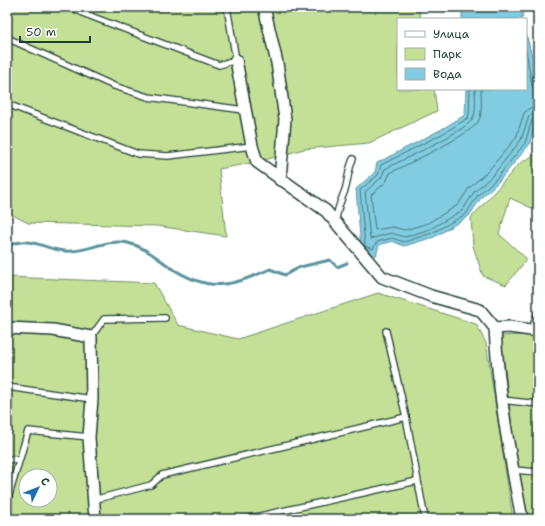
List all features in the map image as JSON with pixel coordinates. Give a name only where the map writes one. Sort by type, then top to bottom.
[{"type":"street","points":[[264,7],[277,63],[285,119],[280,180]]},
{"type":"street","points":[[236,60],[244,110],[257,162],[280,180],[326,211],[382,277],[431,296],[480,310],[495,328],[502,400],[512,470],[522,519]]},
{"type":"street","points":[[495,328],[509,327],[534,330]]},
{"type":"street","points":[[7,328],[52,330],[91,337],[92,399],[89,437],[95,519]]},
{"type":"lane","points":[[72,7],[85,14],[219,65],[236,60],[228,7]]},
{"type":"lane","points":[[7,38],[114,86],[148,97],[244,110]]},
{"type":"lane","points":[[7,104],[138,154],[168,156],[252,146]]},
{"type":"lane","points":[[336,223],[337,208],[345,188],[349,168],[353,159]]},
{"type":"lane","points":[[534,330],[538,313]]},
{"type":"lane","points":[[91,337],[104,319],[165,318]]},
{"type":"lane","points":[[386,330],[406,417],[424,519]]},
{"type":"lane","points":[[7,387],[92,399]]},
{"type":"lane","points":[[502,400],[538,404]]},
{"type":"lane","points":[[93,500],[151,485],[162,475],[406,417]]},
{"type":"lane","points":[[7,502],[18,460],[28,431],[89,437]]},
{"type":"lane","points":[[7,459],[18,460]]},
{"type":"lane","points":[[512,470],[538,472]]},
{"type":"lane","points":[[246,519],[417,481]]},
{"type":"green space","points":[[7,7],[418,7],[421,18],[397,18],[397,90],[434,90],[437,111],[369,143],[304,149],[257,162],[219,169],[226,236],[157,226],[28,223],[7,212]]},
{"type":"green space","points":[[538,153],[538,211],[510,198],[499,234],[527,259],[506,285],[483,276],[473,246],[471,218],[520,163]]},
{"type":"green space","points":[[7,277],[154,283],[178,325],[238,339],[378,293],[476,324],[486,343],[513,519],[7,519]]},
{"type":"green space","points":[[538,334],[538,519],[523,519],[501,336]]},
{"type":"water","points":[[462,7],[524,7],[522,18],[462,18]]},
{"type":"water","points":[[527,38],[534,63],[538,102],[538,116],[529,145],[499,181],[481,198],[469,216],[434,237],[404,246],[392,241],[379,245],[376,256],[361,248],[356,189],[375,172],[377,163],[442,129],[465,115],[466,90],[527,90]]},
{"type":"waterway","points":[[7,246],[16,243],[30,242],[57,250],[73,251],[112,242],[128,243],[145,250],[184,275],[196,281],[208,284],[231,283],[243,280],[270,269],[285,275],[300,267],[330,260],[337,267],[347,263]]}]
